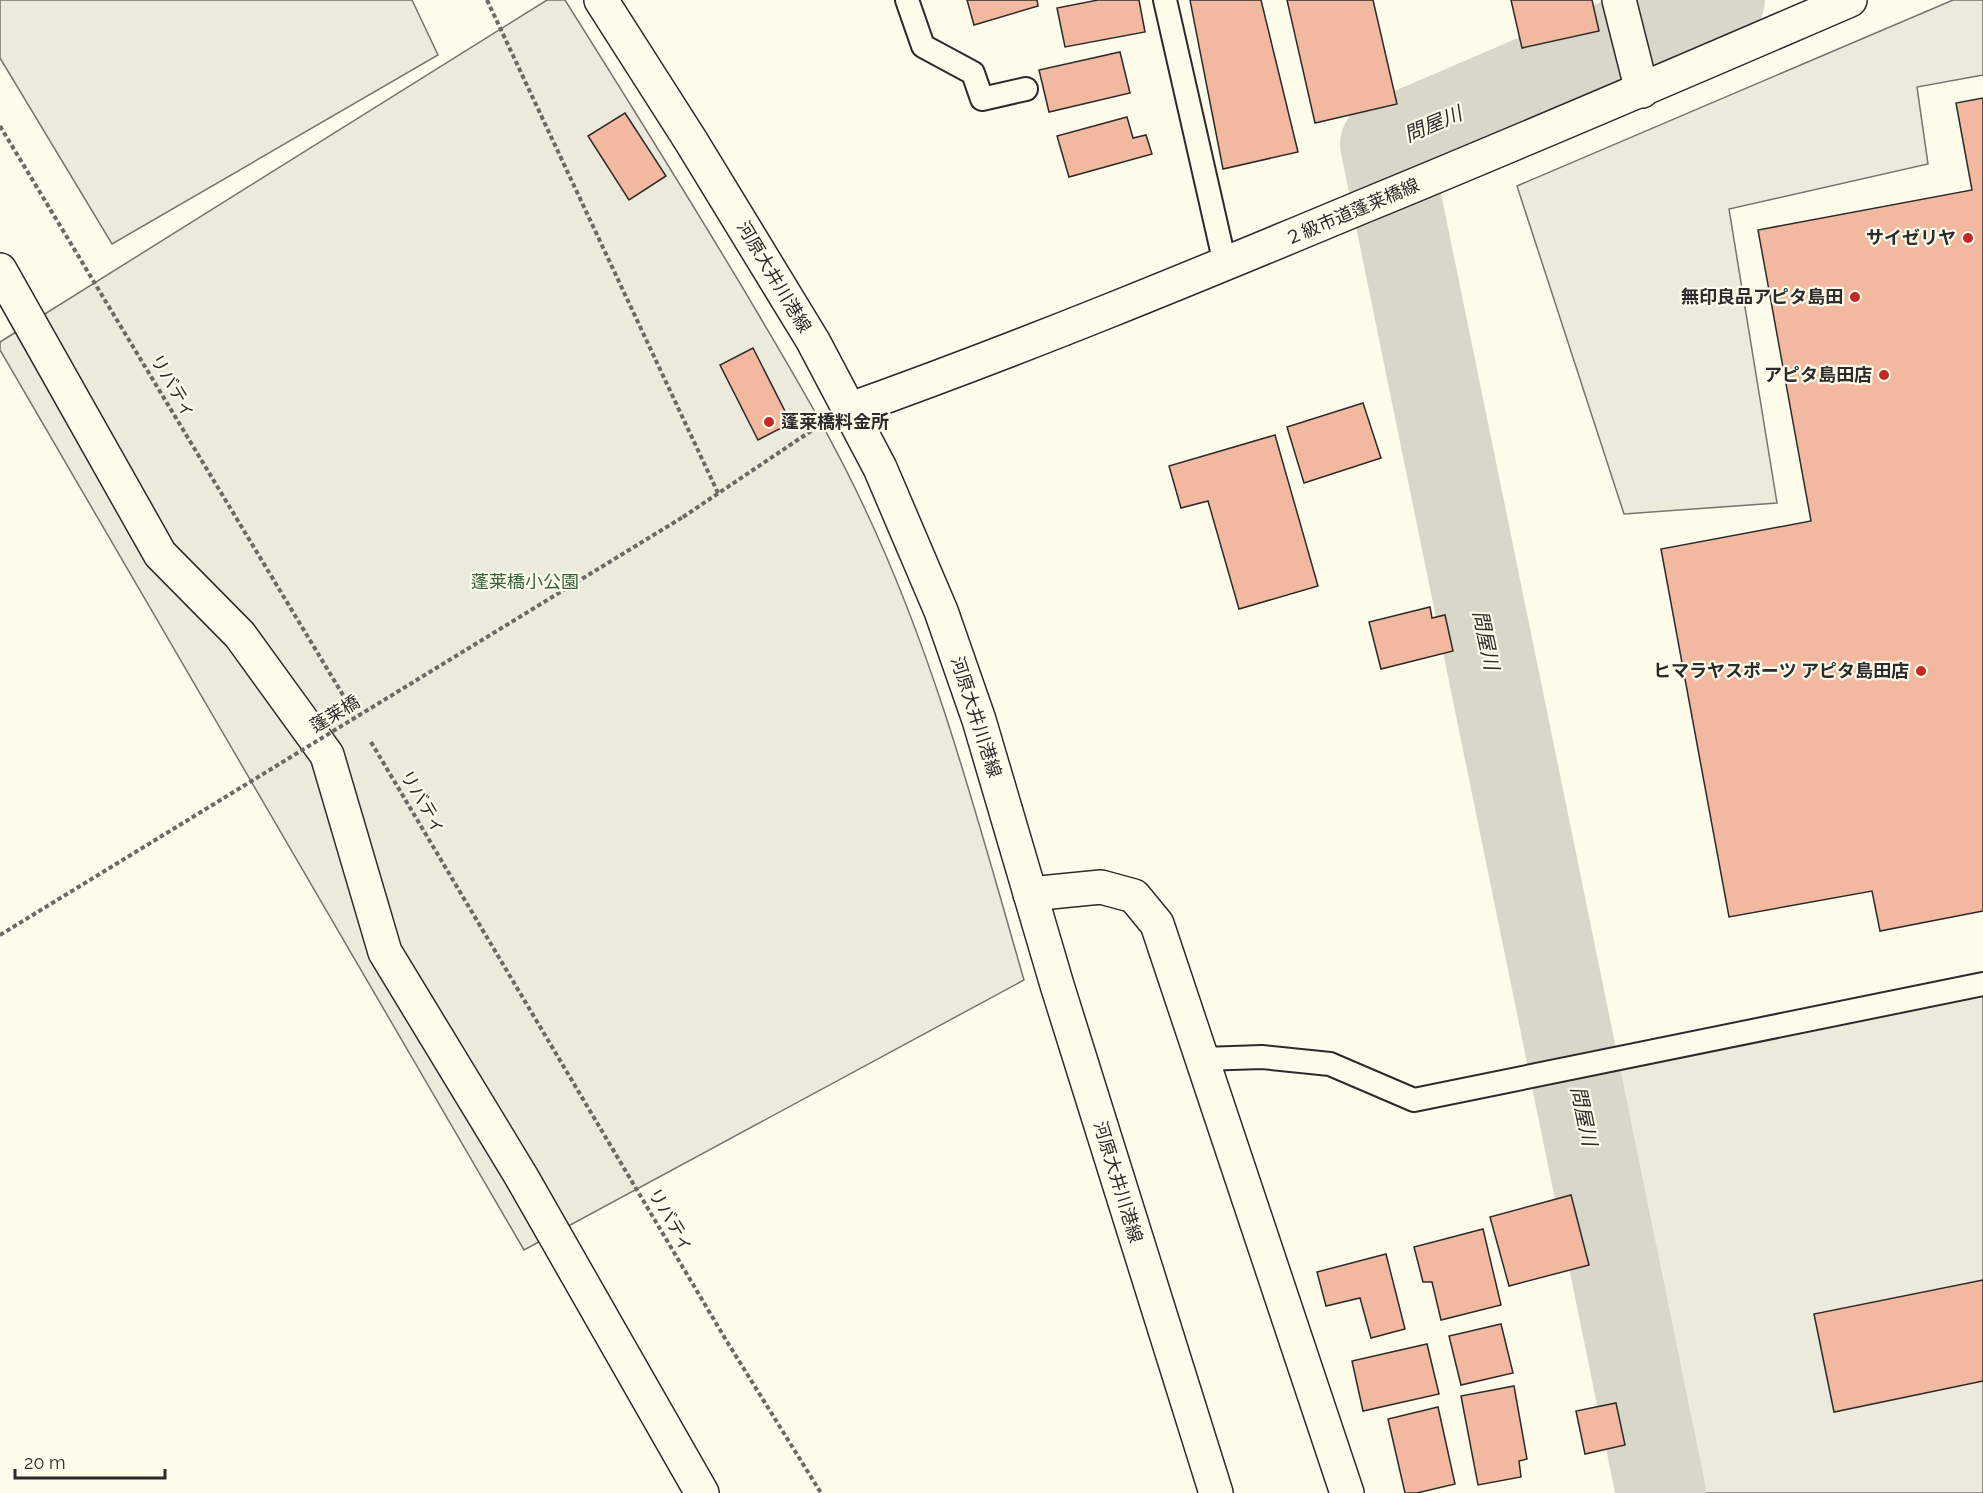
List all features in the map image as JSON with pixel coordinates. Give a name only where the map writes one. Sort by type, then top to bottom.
[{"type":"street","name":"河原大井川港線","points":[[601,0],[691,141],[813,341],[879,468],[941,611],[979,720],[1030,894],[1216,1493]]},
{"type":"street","points":[[1619,0],[1642,91]]},
{"type":"street","name":"２級市道蓬莱橋線","points":[[849,410],[932,380],[1225,264],[1642,91],[1850,0]]},
{"type":"street","points":[[0,270],[160,554],[240,635],[327,755],[385,952],[521,1176],[702,1493]]},
{"type":"street","points":[[1030,894],[1101,887],[1134,896],[1157,924],[1347,1493]]},
{"type":"lane","points":[[907,0],[923,46],[973,73],[982,99],[1026,88]]},
{"type":"lane","points":[[1165,0],[1225,264]]},
{"type":"lane","points":[[1202,1059],[1262,1057],[1330,1064],[1414,1100],[1983,984]]},
{"type":"path","points":[[487,0],[718,494]]},
{"type":"path","name":"リバティ","points":[[0,126],[361,726]]},
{"type":"path","name":"蓬莱橋","points":[[0,935],[683,517],[823,424],[849,410]]},
{"type":"path","name":"リバティ","points":[[367,736],[726,1340],[821,1493]]},
{"type":"green space","points":[[0,0],[412,0],[438,55],[112,244],[0,58]]},
{"type":"green space","name":"蓬莱橋小公園","points":[[547,0],[565,0],[664,158],[788,364],[853,484],[890,566],[934,682],[954,741],[1024,980],[524,1250],[0,350],[0,342]]},
{"type":"shaded area","points":[[1953,0],[1983,0],[1983,75],[1917,87],[1928,164],[1729,209],[1777,503],[1624,514],[1517,186]]},
{"type":"shaded area","points":[[1983,994],[1983,1493],[1699,1493],[1605,1061]]},
{"type":"building","points":[[967,0],[1037,0],[1038,6],[974,25]]},
{"type":"building","points":[[1098,0],[1139,0],[1145,32],[1065,47],[1057,8]]},
{"type":"building","points":[[1190,0],[1261,0],[1298,152],[1223,169]]},
{"type":"building","points":[[1287,0],[1373,0],[1397,104],[1315,123]]},
{"type":"building","points":[[1511,0],[1592,0],[1599,31],[1522,48]]},
{"type":"building","points":[[1120,52],[1130,93],[1049,112],[1039,70]]},
{"type":"building","name":"アピタ島田店","points":[[1983,98],[1983,911],[1880,931],[1872,891],[1729,917],[1661,549],[1811,521],[1758,230],[1972,190],[1956,103]]},
{"type":"building","points":[[625,113],[666,176],[629,200],[588,136]]},
{"type":"building","points":[[1127,117],[1133,138],[1146,135],[1152,154],[1069,177],[1057,136]]},
{"type":"building","points":[[753,348],[791,423],[758,440],[720,365]]},
{"type":"building","points":[[1363,403],[1381,458],[1304,483],[1287,427]]},
{"type":"building","points":[[1275,435],[1318,586],[1239,609],[1208,501],[1181,508],[1169,466]]},
{"type":"building","points":[[1430,607],[1432,618],[1445,615],[1453,651],[1381,669],[1369,622]]},
{"type":"building","points":[[1571,1195],[1589,1265],[1509,1286],[1490,1217]]},
{"type":"building","points":[[1483,1229],[1501,1305],[1441,1320],[1432,1282],[1423,1282],[1414,1247]]},
{"type":"building","points":[[1386,1254],[1405,1329],[1371,1338],[1360,1298],[1326,1306],[1317,1272]]},
{"type":"building","points":[[1983,1280],[1983,1381],[1834,1412],[1814,1314]]},
{"type":"building","points":[[1501,1324],[1513,1373],[1461,1385],[1449,1336]]},
{"type":"building","points":[[1427,1344],[1439,1394],[1363,1411],[1352,1361]]},
{"type":"building","points":[[1514,1386],[1527,1459],[1519,1461],[1521,1477],[1478,1485],[1461,1396]]},
{"type":"building","points":[[1616,1403],[1625,1445],[1585,1454],[1576,1411]]},
{"type":"building","points":[[1438,1407],[1455,1484],[1417,1493],[1405,1493],[1388,1419]]},
{"type":"waterway","name":"問屋川","points":[[1661,1493],[1385,144],[1720,0]]},
{"type":"place","name":"サイゼリヤ","points":[[1968,238]]},
{"type":"place","name":"無印良品アピタ島田","points":[[1855,297]]},
{"type":"place","name":"アピタ島田店","points":[[1884,375]]},
{"type":"place","name":"蓬莱橋料金所","points":[[769,422]]},
{"type":"place","name":"ヒマラヤスポーツ アピタ島田店","points":[[1921,671]]}]
